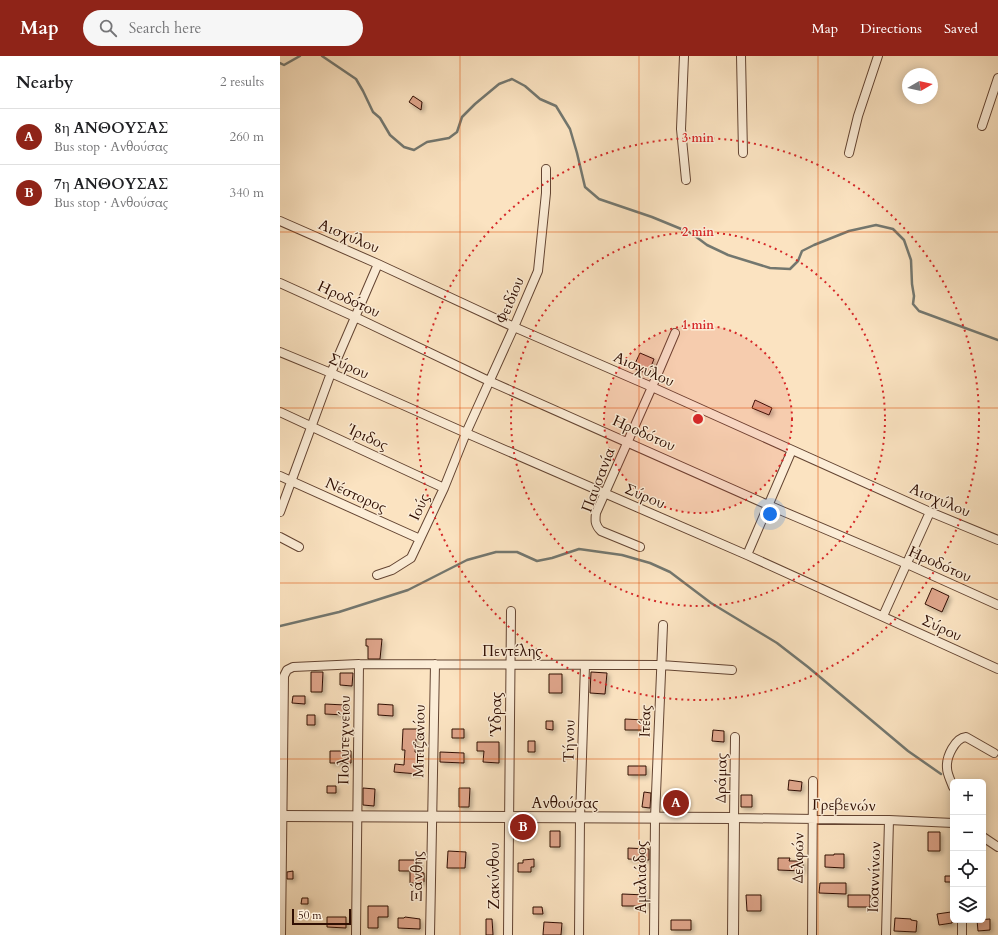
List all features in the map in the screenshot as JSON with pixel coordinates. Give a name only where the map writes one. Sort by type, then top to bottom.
[{"type":"street","points":[[684,56],[681,129],[686,180]]},
{"type":"street","points":[[741,56],[743,153]]},
{"type":"street","points":[[849,153],[858,116],[878,56]]},
{"type":"street","points":[[982,126],[998,78]]},
{"type":"street","name":"Φειδίου","points":[[466,433],[538,271],[546,193],[546,169]]},
{"type":"street","name":"Αισχύλου","points":[[280,221],[930,512],[998,540]]},
{"type":"street","points":[[280,512],[331,373],[378,264]]},
{"type":"street","name":"Ηροδότου","points":[[280,283],[489,381],[998,605]]},
{"type":"street","name":"Παυσανία","points":[[640,548],[601,531],[596,526],[596,513],[675,333]]},
{"type":"street","name":"Σύρου","points":[[280,352],[747,555],[998,669]]},
{"type":"street","name":"Ίριδος","points":[[280,412],[444,488]]},
{"type":"street","name":"Ιούς","points":[[377,575],[392,570],[410,558],[444,488],[466,433]]},
{"type":"street","points":[[747,555],[792,450]]},
{"type":"street","name":"Νέστορος","points":[[280,476],[420,539]]},
{"type":"street","points":[[883,616],[930,512]]},
{"type":"street","points":[[280,538],[299,547]]},
{"type":"street","name":"Ύδρας","points":[[509,818],[511,611]]},
{"type":"street","name":"Ιτέας","points":[[655,818],[663,625]]},
{"type":"street","name":"Πεντέλης","points":[[281,816],[284,676],[287,670],[293,667],[359,664],[661,665],[732,670]]},
{"type":"street","name":"Πολυτεχνείου","points":[[356,935],[359,664]]},
{"type":"street","name":"Μπιζανίου","points":[[432,817],[434,664]]},
{"type":"street","name":"Τήνου","points":[[579,935],[584,665]]},
{"type":"street","name":"Δράμας","points":[[734,818],[735,737]]},
{"type":"street","points":[[951,779],[947,767],[950,755],[957,741],[961,738],[966,737],[994,753]]},
{"type":"street","name":"Δελφών","points":[[812,935],[813,781]]},
{"type":"street","points":[[281,816],[281,935]]},
{"type":"street","name":"Ανθούσας","points":[[281,816],[734,818]]},
{"type":"street","name":"Ξάνθης","points":[[430,935],[432,817]]},
{"type":"street","name":"Ζακύνθου","points":[[508,935],[509,818]]},
{"type":"street","name":"Αμαλιάδος","points":[[654,935],[655,818]]},
{"type":"street","points":[[733,935],[734,818]]},
{"type":"street","name":"Γρεβενών","points":[[734,818],[889,820],[950,823]]},
{"type":"street","name":"Ιωαννίνων","points":[[886,935],[889,820]]},
{"type":"street","points":[[986,839],[998,848]]},
{"type":"street","points":[[962,923],[962,935]]},
{"type":"building","points":[[413,96],[422,102],[421,110],[409,102]]},
{"type":"building","points":[[640,353],[654,359],[648,374],[633,368]]},
{"type":"building","points":[[755,400],[772,408],[769,415],[752,408]]},
{"type":"building","points":[[932,588],[949,596],[942,612],[925,604]]},
{"type":"building","points":[[366,639],[382,639],[380,659],[368,659],[368,646],[366,646]]},
{"type":"building","points":[[311,672],[323,672],[322,692],[311,692]]},
{"type":"building","points":[[591,672],[607,673],[605,694],[590,693]]},
{"type":"building","points":[[340,673],[353,673],[352,686],[340,685]]},
{"type":"building","points":[[549,674],[562,674],[562,693],[549,693]]},
{"type":"building","points":[[293,696],[305,696],[305,704],[292,703]]},
{"type":"building","points":[[325,704],[345,705],[345,715],[325,714]]},
{"type":"building","points":[[378,704],[393,705],[393,716],[378,715]]},
{"type":"building","points":[[307,715],[315,715],[315,725],[307,725]]},
{"type":"building","points":[[625,719],[644,720],[644,730],[625,730]]},
{"type":"building","points":[[546,721],[553,721],[553,730],[546,729]]},
{"type":"building","points":[[403,729],[421,729],[420,739],[416,739],[415,752],[420,753],[418,774],[394,772],[395,764],[404,765],[405,750],[402,750]]},
{"type":"building","points":[[452,729],[464,729],[464,738],[452,738]]},
{"type":"building","points":[[713,730],[724,731],[724,742],[712,741]]},
{"type":"building","points":[[528,741],[535,741],[535,752],[528,752]]},
{"type":"building","points":[[477,742],[499,742],[499,763],[483,762],[484,751],[477,751]]},
{"type":"building","points":[[330,751],[351,751],[351,763],[330,763]]},
{"type":"building","points":[[440,752],[464,753],[464,763],[440,762]]},
{"type":"building","points":[[628,766],[646,766],[646,775],[628,775]]},
{"type":"building","points":[[789,780],[802,782],[801,791],[788,790]]},
{"type":"building","points":[[327,786],[336,786],[336,793],[327,793]]},
{"type":"building","points":[[363,788],[375,789],[374,806],[363,805]]},
{"type":"building","points":[[459,788],[470,788],[469,807],[459,807]]},
{"type":"building","points":[[644,792],[651,793],[650,808],[642,807]]},
{"type":"building","points":[[741,795],[752,795],[752,807],[741,807]]},
{"type":"building","points":[[550,831],[560,831],[560,847],[550,847]]},
{"type":"building","points":[[928,832],[940,832],[940,851],[928,851]]},
{"type":"building","points":[[628,848],[649,849],[649,860],[628,859]]},
{"type":"building","points":[[448,851],[466,852],[465,868],[447,868]]},
{"type":"building","points":[[844,854],[844,868],[825,867],[825,855]]},
{"type":"building","points":[[778,858],[790,858],[789,861],[803,861],[803,871],[778,870]]},
{"type":"building","points":[[534,859],[534,867],[531,867],[531,872],[518,872],[518,863],[523,863],[523,860]]},
{"type":"building","points":[[399,860],[420,860],[420,872],[424,873],[424,882],[410,883],[410,871],[399,871]]},
{"type":"building","points":[[293,871],[293,879],[287,879],[287,872]]},
{"type":"building","points":[[945,876],[950,876],[950,882],[945,882]]},
{"type":"building","points":[[820,883],[846,883],[846,894],[819,893]]},
{"type":"building","points":[[622,894],[646,895],[646,906],[622,906]]},
{"type":"building","points":[[746,895],[761,895],[761,911],[747,911]]},
{"type":"building","points":[[848,895],[870,895],[870,907],[848,907]]},
{"type":"building","points":[[302,898],[308,898],[308,904],[301,904]]},
{"type":"building","points":[[368,906],[388,906],[388,917],[378,917],[378,928],[368,928]]},
{"type":"building","points":[[533,907],[542,907],[543,914],[533,914]]},
{"type":"building","points":[[950,912],[950,923],[952,923],[939,925],[937,914]]},
{"type":"building","points":[[327,917],[346,917],[346,928],[327,927]]},
{"type":"building","points":[[405,917],[420,919],[420,929],[398,928],[398,918]]},
{"type":"building","points":[[895,918],[917,921],[916,932],[894,931]]},
{"type":"building","points":[[486,919],[492,919],[493,935],[486,935]]},
{"type":"building","points":[[986,919],[990,919],[990,930],[978,931],[977,923],[986,923]]},
{"type":"building","points":[[671,920],[691,920],[691,930],[671,930]]},
{"type":"building","points":[[544,922],[562,923],[561,935],[543,935]]},
{"type":"waterway","points":[[280,63],[284,65],[300,56]]},
{"type":"waterway","points":[[322,56],[356,79],[373,112],[380,118],[390,135],[404,147],[414,150],[427,142],[449,138],[457,132],[462,117],[475,104],[499,84],[512,79],[525,86],[540,99],[556,106],[570,129],[585,187],[599,199],[652,217],[691,233],[707,245],[728,255],[770,268],[790,269],[798,261],[802,251],[849,231],[876,225],[893,229],[904,240],[911,260],[914,296],[913,304],[919,311],[998,340]]},
{"type":"waterway","points":[[280,626],[339,612],[408,590],[467,560],[496,552],[517,552],[537,561],[552,558],[579,549],[622,555],[650,563],[670,572],[711,603],[777,643],[808,667],[908,751],[941,774]]},
{"type":"place","name":"8η ΑΝΘΟΥΣΑΣ","points":[[676,803]]},
{"type":"place","name":"7η ΑΝΘΟΥΣΑΣ","points":[[523,827]]}]
